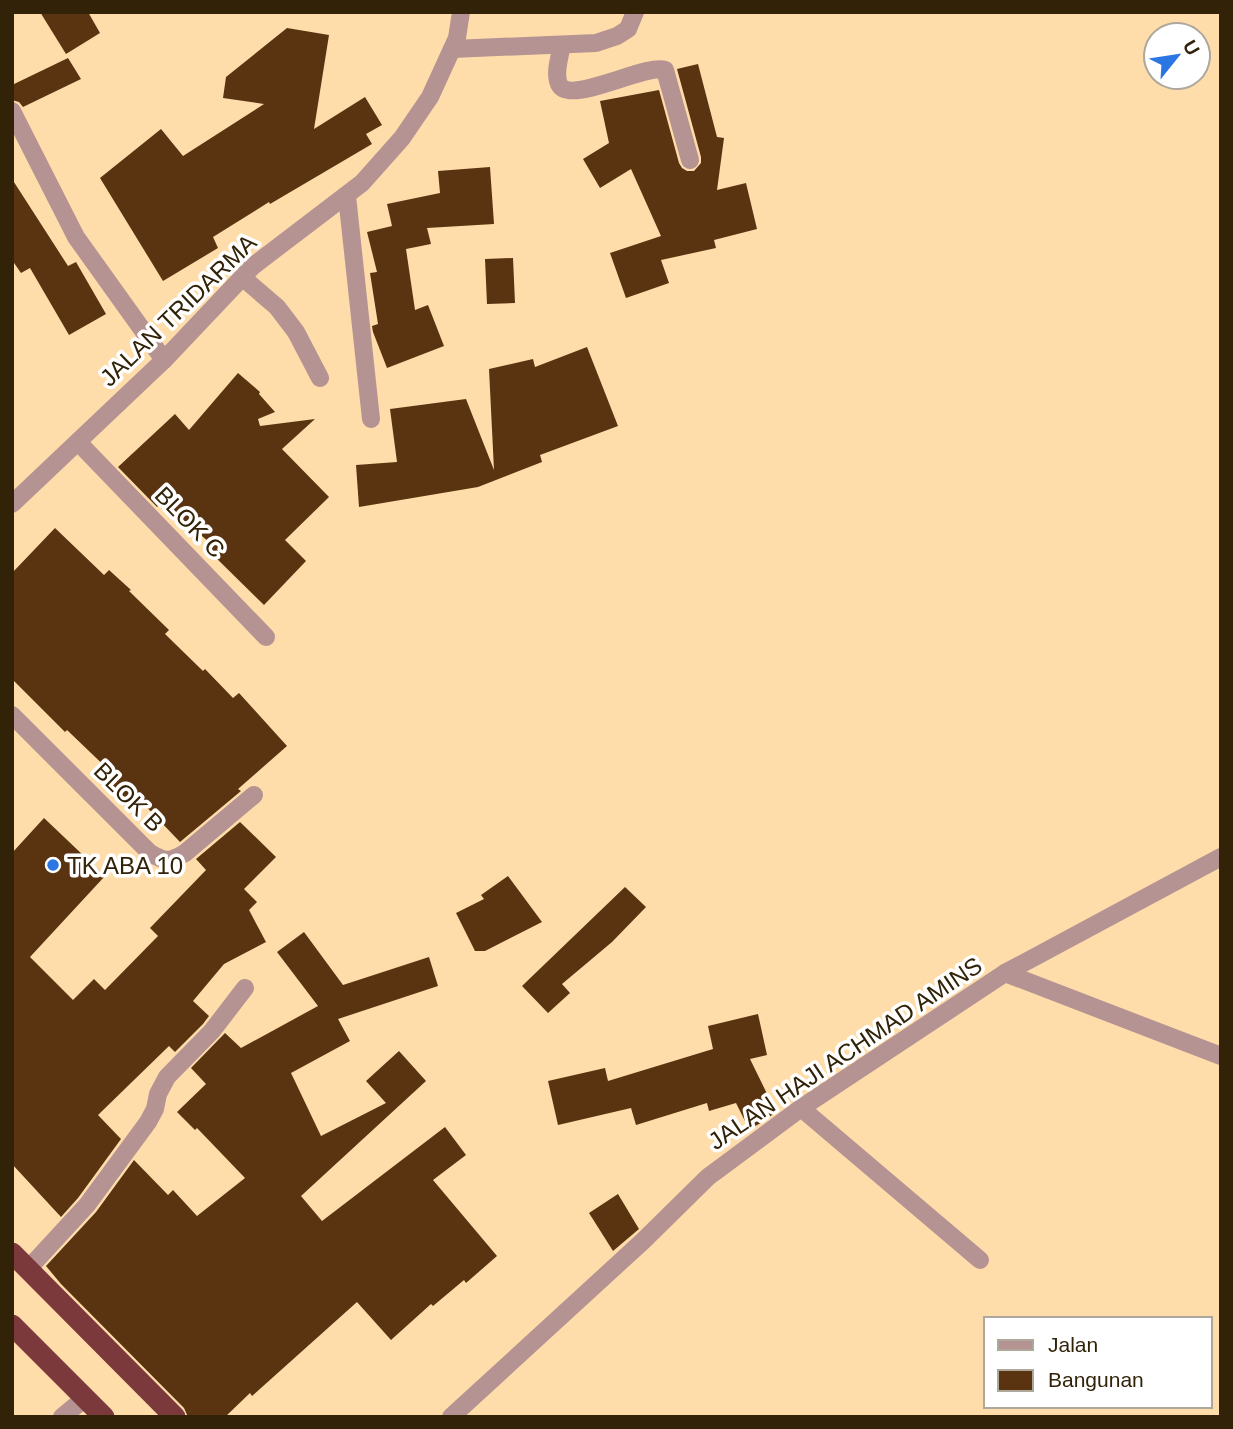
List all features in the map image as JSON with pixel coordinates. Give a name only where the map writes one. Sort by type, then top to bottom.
[{"type":"highway","points":[[12,1253],[175,1417]]},
{"type":"highway","points":[[12,1325],[104,1417]]},
{"type":"street","name":"JALAN TRIDARMA","points":[[12,504],[164,360],[253,266],[362,184],[402,138],[430,97],[457,38],[461,12]]},
{"type":"street","points":[[452,49],[596,43],[628,29],[635,12]]},
{"type":"street","points":[[562,45],[558,79],[563,89],[573,90],[619,80],[656,68],[665,70],[690,160]]},
{"type":"street","points":[[12,111],[76,237],[164,360]]},
{"type":"street","points":[[347,195],[371,419]]},
{"type":"street","points":[[242,278],[277,307],[296,332],[320,378]]},
{"type":"street","name":"BLOK C","points":[[78,442],[266,637]]},
{"type":"street","name":"BLOK B","points":[[12,715],[150,853],[162,860],[173,860],[186,853],[254,795]]},
{"type":"street","points":[[1005,973],[1221,857]]},
{"type":"street","name":"JALAN HAJI ACHMAD AMINS","points":[[451,1417],[643,1241],[708,1177],[801,1108],[1005,973],[1221,1056]]},
{"type":"street","points":[[28,1269],[87,1205],[148,1122],[167,1077],[212,1031],[245,988]]},
{"type":"street","points":[[801,1108],[980,1260]]},
{"type":"street","points":[[62,1417],[85,1398]]},
{"type":"building","points":[[40,12],[88,12],[100,33],[66,54]]},
{"type":"building","points":[[287,28],[329,35],[314,129],[365,97],[382,125],[366,134],[372,144],[213,237],[218,248],[163,281],[100,178],[161,129],[183,156],[264,104],[223,98],[226,77]]},
{"type":"building","points":[[68,58],[81,79],[23,107],[12,100],[12,85]]},
{"type":"building","points":[[698,64],[717,137],[724,138],[717,190],[746,183],[757,229],[714,240],[716,248],[661,260],[669,283],[626,298],[610,253],[661,236],[631,169],[600,188],[583,159],[609,143],[600,101],[659,90],[679,163],[687,171],[694,171],[701,163],[701,157],[677,69]]},
{"type":"building","points":[[490,167],[494,224],[427,228],[431,244],[406,249],[415,310],[428,305],[444,346],[387,368],[372,326],[378,324],[370,273],[377,272],[367,232],[392,226],[387,204],[440,193],[438,171]]},
{"type":"building","points":[[12,179],[68,266],[76,262],[106,314],[69,335],[30,268],[21,273],[12,260]]},
{"type":"building","points":[[513,258],[515,303],[487,304],[485,259]]},
{"type":"building","points":[[587,347],[618,426],[540,455],[542,462],[478,487],[359,507],[356,465],[397,462],[390,409],[466,399],[494,470],[489,369],[533,359],[535,367]]},
{"type":"building","points":[[238,373],[260,392],[275,412],[258,419],[260,426],[315,419],[282,449],[329,497],[285,540],[306,561],[264,605],[205,547],[209,542],[162,502],[157,507],[118,467],[175,414],[189,430]]},
{"type":"building","points":[[55,528],[104,575],[109,570],[131,590],[129,591],[169,630],[165,634],[233,698],[239,693],[287,746],[238,789],[241,791],[180,842],[138,798],[127,809],[105,786],[115,776],[67,730],[65,732],[12,679],[12,573]]},
{"type":"building","points":[[44,818],[105,876],[30,957],[73,1000],[94,979],[105,990],[158,936],[150,928],[206,870],[196,859],[240,822],[276,857],[244,889],[257,902],[249,910],[266,942],[224,964],[193,1001],[209,1016],[203,1024],[175,1052],[169,1046],[98,1115],[121,1139],[61,1217],[12,1164],[12,853]]},
{"type":"building","points":[[508,876],[542,922],[485,951],[475,951],[456,913],[484,899],[481,895]]},
{"type":"building","points":[[625,887],[646,907],[612,942],[562,984],[570,993],[548,1013],[522,986]]},
{"type":"building","points":[[304,932],[343,985],[429,957],[438,986],[338,1019],[350,1041],[291,1073],[321,1136],[386,1103],[366,1081],[399,1051],[426,1081],[301,1196],[322,1221],[445,1127],[466,1155],[433,1180],[497,1256],[466,1283],[464,1280],[433,1306],[431,1304],[391,1340],[357,1302],[225,1417],[188,1417],[184,1408],[46,1266],[96,1212],[134,1160],[168,1195],[173,1190],[197,1216],[245,1178],[197,1128],[195,1130],[177,1112],[206,1084],[191,1068],[225,1033],[241,1048],[318,1006],[277,952]]},
{"type":"building","points":[[758,1014],[767,1055],[750,1059],[776,1112],[761,1123],[749,1129],[736,1103],[709,1111],[707,1103],[636,1125],[631,1108],[558,1125],[548,1081],[605,1068],[608,1081],[713,1049],[708,1026]]},
{"type":"building","points":[[618,1194],[639,1229],[613,1251],[589,1213]]},
{"type":"place","name":"TK ABA 10","points":[[53,865]]}]
